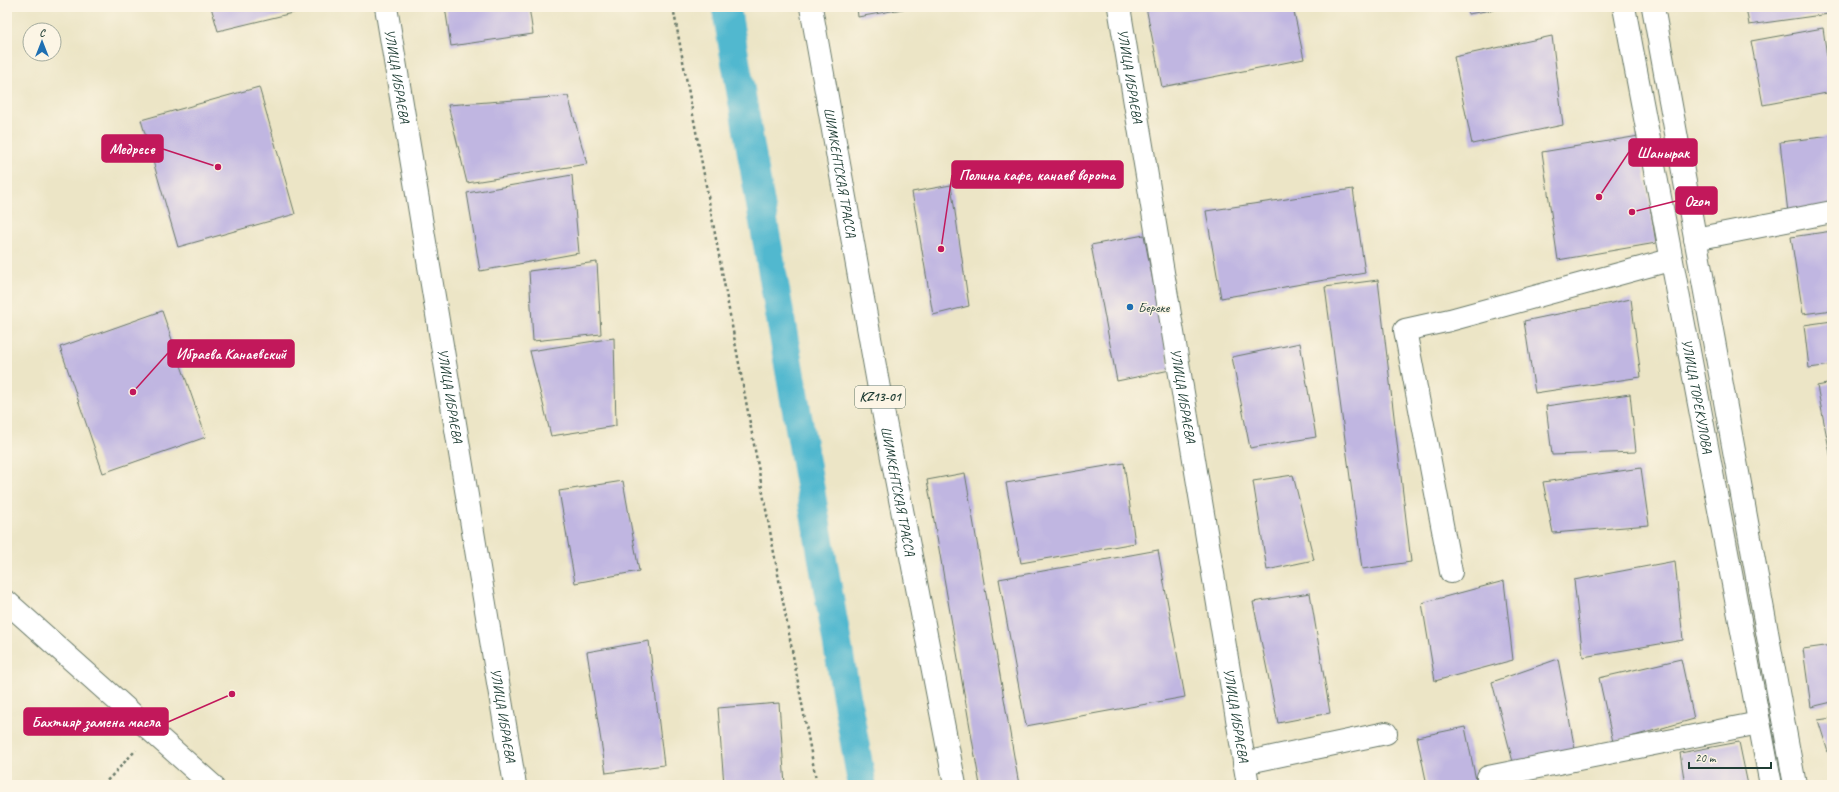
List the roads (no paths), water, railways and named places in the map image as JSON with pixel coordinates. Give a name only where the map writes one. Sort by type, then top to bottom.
[{"type":"street","name":"УЛИЦА ИБРАЕВА","points":[[386,7],[515,785]]},
{"type":"street","name":"ШИМКЕНТСКАЯ ТРАССА","points":[[811,7],[883,411],[955,785]]},
{"type":"street","name":"УЛИЦА ИБРАЕВА","points":[[1119,7],[1248,785]]},
{"type":"street","name":"УЛИЦА ТОРЕКУЛОВА","points":[[1624,7],[1670,260],[1771,785]]},
{"type":"street","name":"УЛИЦА ТОРЕКУЛОВА","points":[[1653,7],[1795,785]]},
{"type":"street","points":[[1695,239],[1832,212]]},
{"type":"street","points":[[1451,572],[1405,330],[1450,320],[1670,260]]},
{"type":"street","points":[[7,602],[212,785]]},
{"type":"street","points":[[1488,777],[1759,723]]},
{"type":"street","points":[[1244,763],[1386,733]]},
{"type":"waterway","points":[[726,7],[862,785]]},
{"type":"place","name":"Медресе","points":[[218,167]]},
{"type":"place","name":"Шанырак","points":[[1599,197]]},
{"type":"place","name":"Ozon","points":[[1632,212]]},
{"type":"place","name":"Полина кафе, канаев ворота","points":[[941,249]]},
{"type":"place","name":"Береке","points":[[1130,307]]},
{"type":"place","name":"Ибраева Канаевский","points":[[133,392]]},
{"type":"place","name":"Бахтияр замена масла","points":[[232,694]]}]
